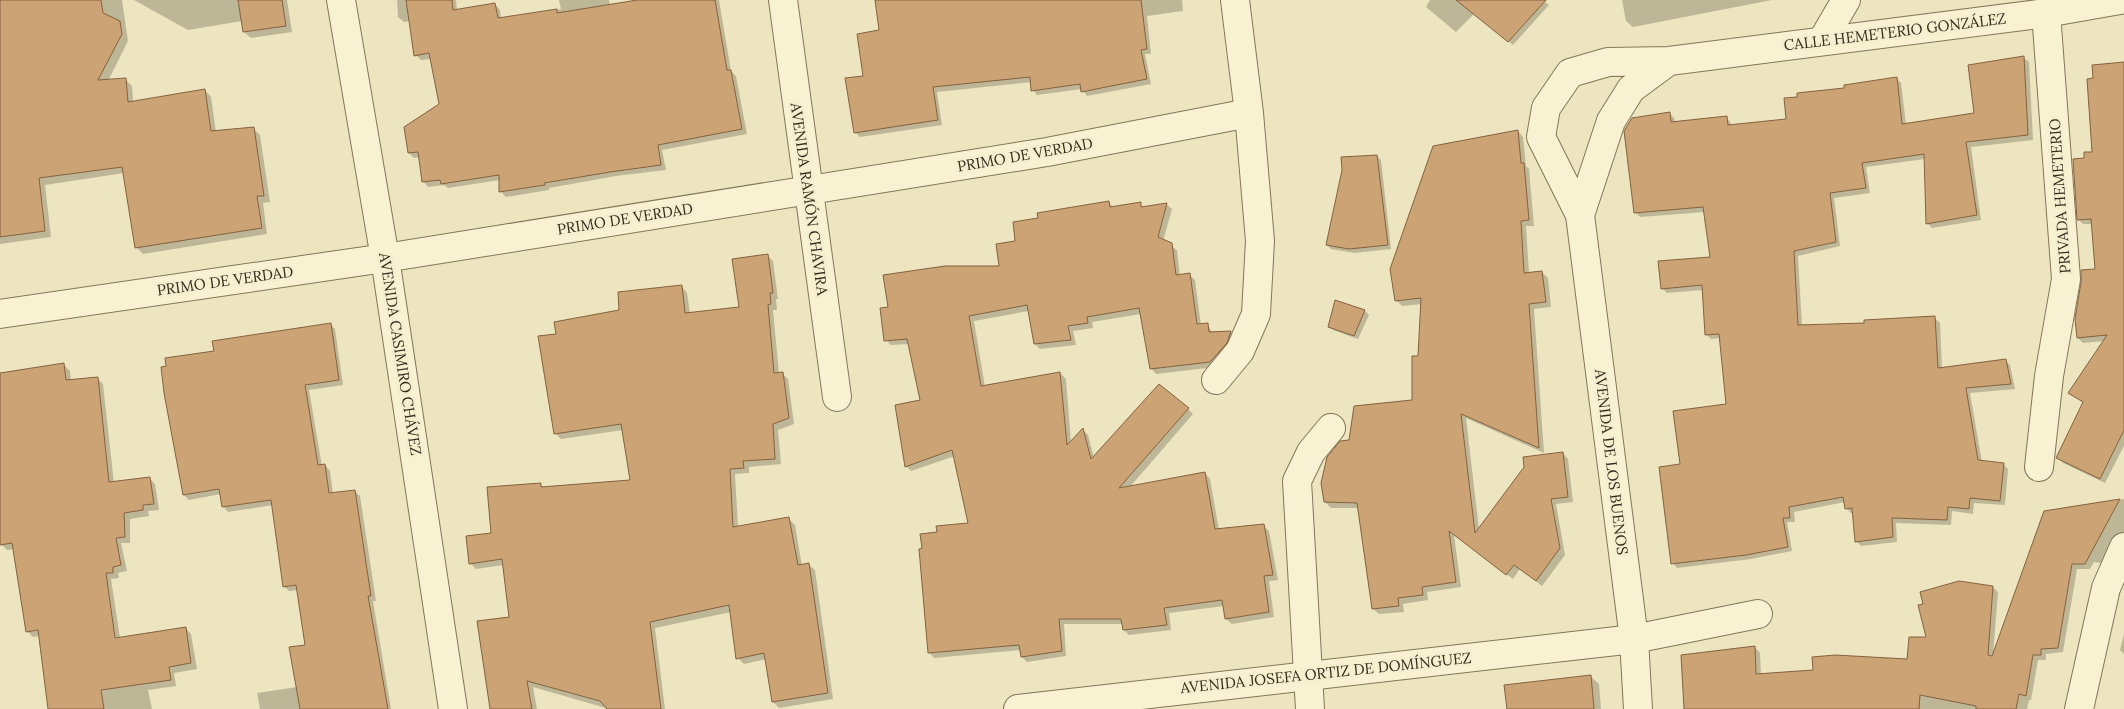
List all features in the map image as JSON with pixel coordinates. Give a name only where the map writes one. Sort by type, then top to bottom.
[{"type":"street","name":"AVENIDA CASIMIRO CHÁVEZ","points":[[341,0],[385,258],[453,709]]},
{"type":"street","name":"AVENIDA RAMÓN CHAVIRA","points":[[783,0],[807,189],[837,397]]},
{"type":"street","points":[[1216,380],[1240,351],[1256,314],[1260,241],[1249,113],[1235,0]]},
{"type":"street","points":[[1822,42],[1846,0]]},
{"type":"street","name":"CALLE HEMETERIO GONZÁLEZ","points":[[1669,61],[2046,13],[2120,0]]},
{"type":"street","name":"PRIVADA HEMETERIO","points":[[2039,467],[2049,376],[2066,279],[2046,13]]},
{"type":"street","name":"AVENIDA DE LOS BUENOS","points":[[1638,709],[1634,639],[1580,215],[1542,136],[1546,108],[1570,73],[1608,62],[1669,61]]},
{"type":"street","name":"AVENIDA DE LOS BUENOS","points":[[1580,215],[1611,121],[1631,89],[1669,61]]},
{"type":"street","name":"PRIMO DE VERDAD","points":[[0,314],[385,258],[1047,152],[1249,113]]},
{"type":"street","points":[[1310,709],[1306,675],[1296,481],[1311,452],[1331,428]]},
{"type":"street","points":[[2079,709],[2106,588],[2124,547]]},
{"type":"street","name":"AVENIDA JOSEFA ORTIZ DE DOMÍNGUEZ","points":[[1018,709],[1634,639],[1758,614]]},
{"type":"building","points":[[0,0],[101,0],[103,13],[120,21],[122,34],[98,80],[126,78],[128,102],[205,89],[211,131],[254,127],[264,196],[257,196],[262,228],[135,248],[122,167],[39,178],[45,231],[0,237]]},
{"type":"building","points":[[238,0],[282,0],[286,26],[243,32]]},
{"type":"building","points":[[406,0],[452,0],[453,10],[495,3],[498,18],[557,9],[557,13],[637,0],[715,0],[727,70],[731,70],[742,129],[658,145],[661,165],[544,183],[545,185],[499,192],[499,175],[441,184],[440,180],[422,182],[418,152],[408,153],[404,127],[439,104],[429,53],[414,56]]},
{"type":"building","points":[[875,0],[1141,0],[1147,49],[1141,50],[1147,79],[1081,92],[1080,84],[1031,91],[1030,77],[933,87],[938,120],[854,133],[845,78],[863,76],[857,34],[879,30]]},
{"type":"building","points":[[1456,0],[1546,0],[1508,42]]},
{"type":"building","points":[[2024,56],[2028,135],[1966,142],[1977,215],[1926,224],[1924,154],[1862,163],[1866,188],[1830,193],[1836,242],[1794,251],[1798,325],[1864,323],[1864,320],[1935,316],[1938,368],[2006,359],[2011,384],[1966,388],[1978,460],[2004,463],[2000,501],[1970,498],[1969,509],[1948,507],[1947,520],[1892,518],[1893,537],[1855,542],[1852,508],[1845,509],[1843,497],[1789,507],[1790,518],[1783,518],[1788,547],[1746,555],[1671,564],[1659,467],[1680,464],[1673,411],[1726,404],[1719,334],[1705,335],[1702,285],[1661,289],[1658,261],[1710,257],[1703,207],[1634,213],[1624,131],[1632,118],[1670,112],[1671,122],[1727,116],[1728,125],[1786,119],[1784,98],[1797,97],[1797,93],[1844,88],[1844,85],[1897,77],[1902,124],[1974,113],[1968,65]]},
{"type":"building","points":[[2124,62],[2124,430],[2100,479],[2056,458],[2083,402],[2068,393],[2107,335],[2077,338],[2075,319],[2081,270],[2095,269],[2091,219],[2077,220],[2073,159],[2084,158],[2084,152],[2092,152],[2087,79],[2093,78],[2092,65]]},
{"type":"building","points":[[1518,130],[1521,163],[1524,163],[1529,220],[1521,221],[1524,273],[1542,271],[1546,302],[1529,304],[1539,448],[1461,414],[1475,533],[1524,467],[1523,457],[1563,452],[1568,497],[1551,499],[1560,548],[1536,581],[1514,565],[1506,575],[1449,531],[1456,582],[1422,587],[1423,595],[1398,598],[1399,606],[1372,609],[1357,503],[1324,502],[1321,483],[1327,457],[1340,441],[1349,440],[1354,406],[1412,400],[1412,356],[1418,356],[1421,298],[1395,301],[1390,269],[1433,146]]},
{"type":"building","points":[[1377,155],[1388,245],[1349,249],[1326,245],[1342,170],[1341,157]]},
{"type":"building","points":[[1109,201],[1110,207],[1141,202],[1141,207],[1167,203],[1158,237],[1172,243],[1176,275],[1190,273],[1197,324],[1208,323],[1209,332],[1231,331],[1227,343],[1210,362],[1150,369],[1139,308],[1087,317],[1088,323],[1068,326],[1071,340],[1034,344],[1027,305],[969,316],[981,386],[1060,372],[1067,445],[1083,428],[1091,459],[1159,384],[1189,408],[1119,488],[1205,472],[1215,529],[1264,524],[1273,575],[1264,576],[1269,612],[1225,619],[1222,600],[1164,608],[1167,625],[1123,630],[1121,619],[1059,619],[1062,651],[1021,657],[1019,645],[928,653],[919,549],[922,548],[920,534],[937,532],[936,526],[968,523],[952,450],[905,467],[895,405],[920,400],[907,339],[884,341],[880,308],[888,307],[883,275],[945,266],[999,266],[996,244],[1015,241],[1013,222],[1038,218],[1037,213]]},
{"type":"building","points":[[768,254],[773,293],[770,293],[771,304],[768,305],[774,373],[783,372],[789,418],[773,424],[775,459],[743,461],[744,468],[730,469],[733,527],[789,517],[798,565],[809,563],[828,693],[772,702],[764,653],[736,659],[729,605],[650,622],[661,709],[607,709],[600,701],[527,681],[532,709],[490,709],[477,621],[509,617],[502,559],[469,564],[466,536],[491,533],[487,487],[541,483],[541,487],[630,480],[621,424],[554,434],[538,336],[556,334],[554,322],[619,310],[618,292],[682,285],[685,313],[739,307],[732,259]]},
{"type":"building","points":[[1335,300],[1365,310],[1354,336],[1328,327]]},
{"type":"building","points":[[331,323],[339,380],[305,385],[318,465],[325,464],[329,493],[355,490],[371,596],[368,596],[388,709],[300,709],[289,647],[305,645],[296,585],[283,587],[271,500],[222,507],[219,489],[183,495],[164,393],[161,367],[166,366],[165,358],[214,351],[212,341]]},
{"type":"building","points":[[64,363],[66,380],[98,377],[109,482],[150,477],[154,504],[143,505],[143,510],[124,513],[125,537],[116,538],[121,565],[113,567],[113,573],[106,573],[115,638],[186,627],[191,663],[169,667],[171,680],[101,690],[104,709],[48,709],[38,630],[26,632],[12,543],[0,545],[0,373]]},
{"type":"building","points":[[2120,499],[2085,564],[2072,564],[2058,648],[2041,649],[2041,655],[2033,655],[2026,696],[2019,694],[2016,709],[1976,709],[1976,706],[1920,695],[1919,709],[1684,709],[1681,655],[1755,646],[1756,674],[1813,670],[1812,657],[1835,655],[1907,659],[1909,637],[1926,637],[1918,605],[1923,604],[1920,592],[1959,581],[1993,586],[1988,655],[1992,656],[2044,511]]},
{"type":"building","points":[[1591,675],[1594,709],[1507,709],[1504,685]]}]
